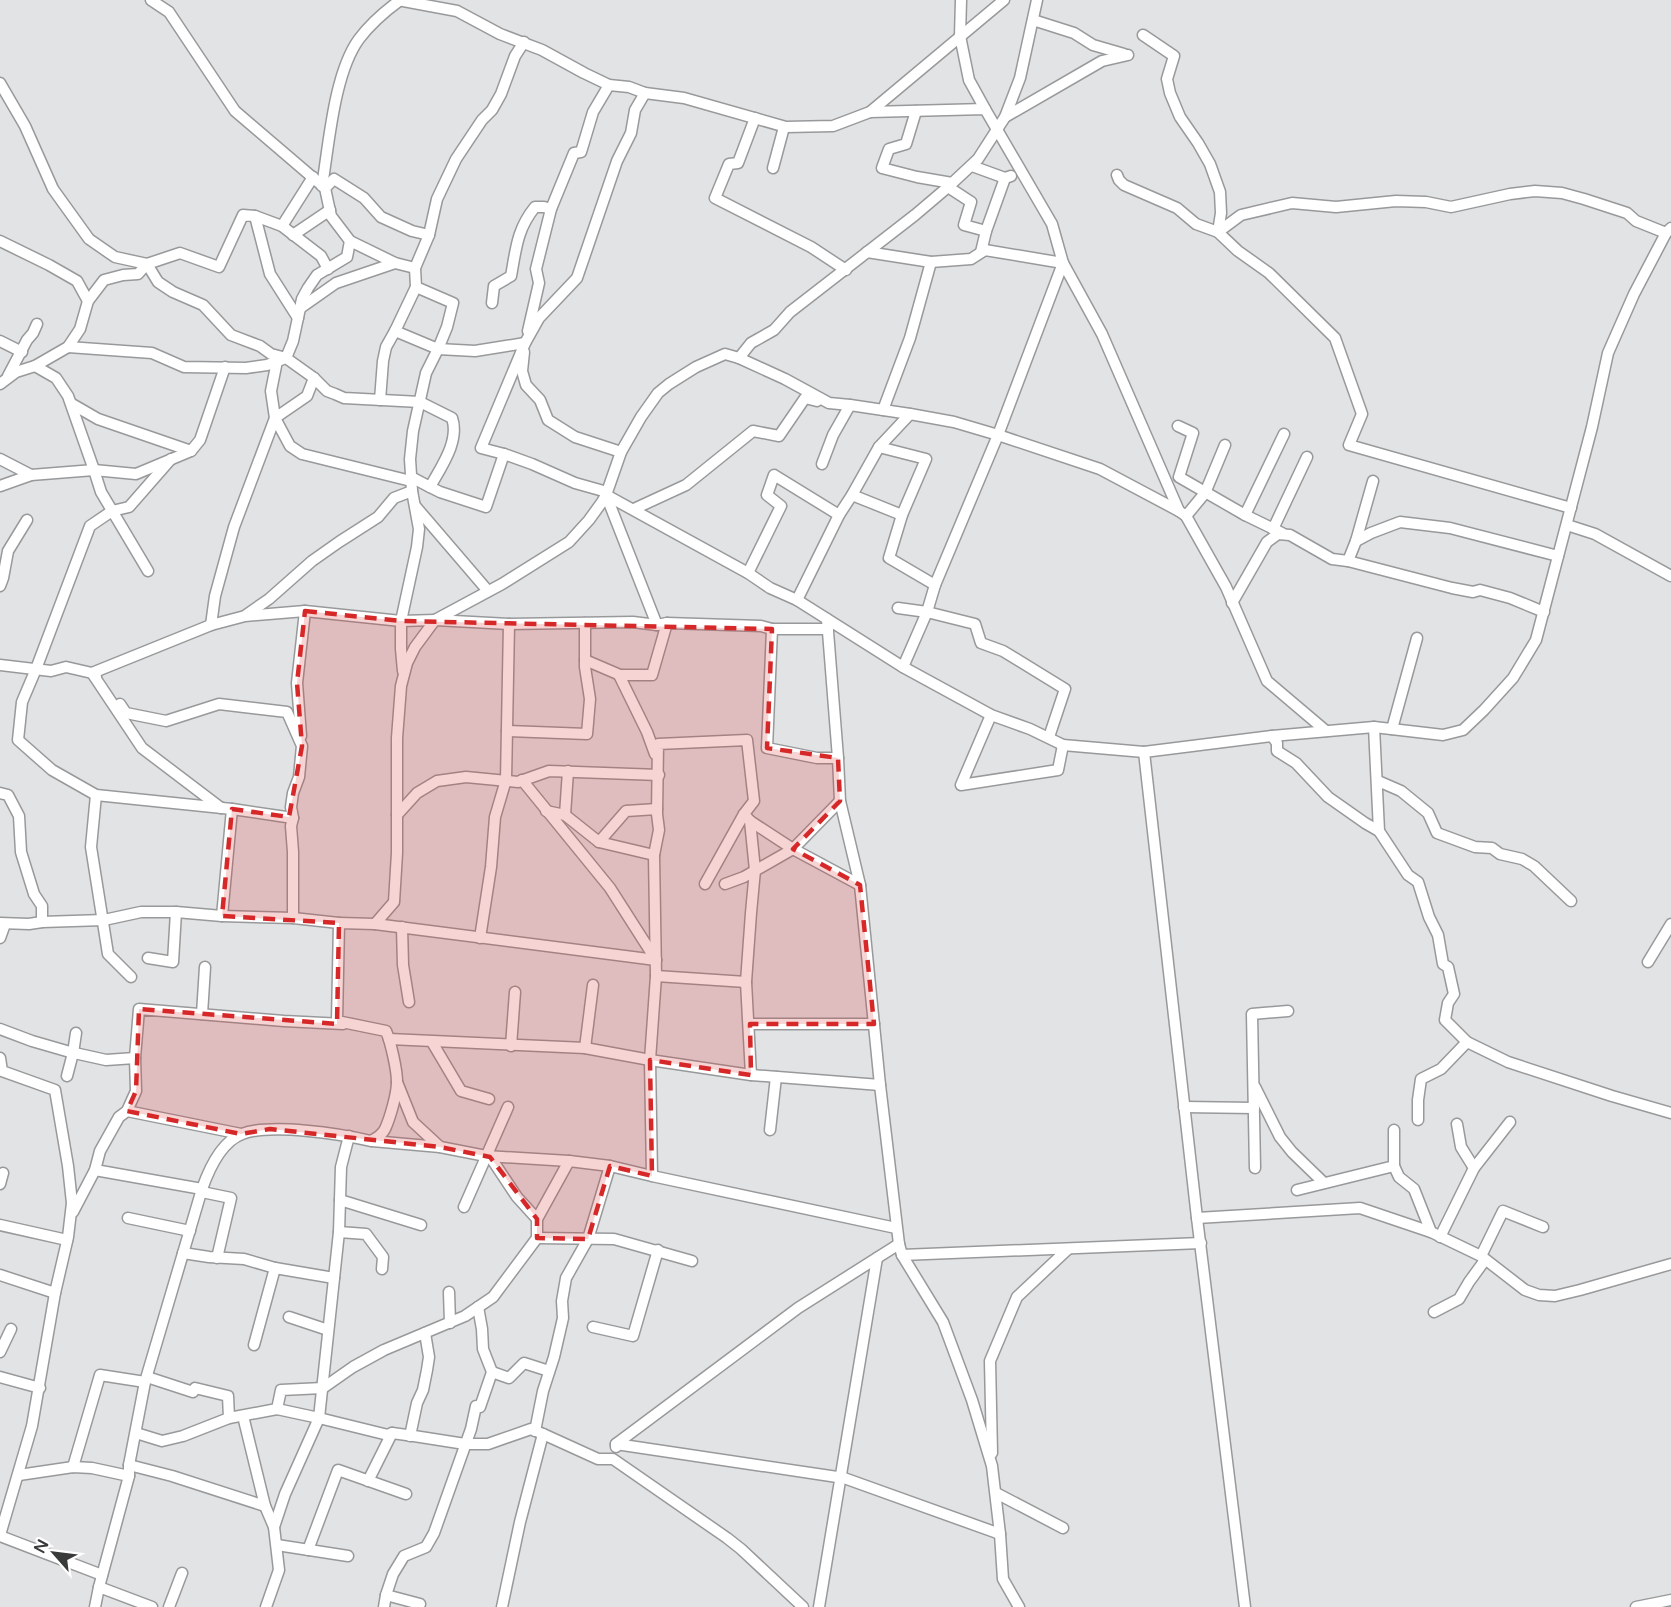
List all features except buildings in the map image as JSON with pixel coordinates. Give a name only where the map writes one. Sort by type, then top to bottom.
[{"type":"street","points":[[151,0],[170,12],[235,111],[324,187]]},
{"type":"street","points":[[415,268],[395,263],[350,241],[332,216],[324,187],[333,111],[345,67],[358,41],[375,20],[399,0],[458,11],[500,34],[542,50],[609,85],[684,98],[784,127],[833,126],[870,112],[1004,0]]},
{"type":"street","points":[[961,0],[960,36],[969,80],[1052,224],[1063,263],[1102,334],[1182,514],[1210,558],[1267,681],[1326,731]]},
{"type":"street","points":[[739,358],[751,343],[774,330],[790,312],[846,270],[972,166],[1005,117],[1020,78],[1037,0]]},
{"type":"street","points":[[1005,117],[1102,62],[1128,55],[1093,45],[1074,33],[1033,20]]},
{"type":"street","points":[[1143,35],[1174,56],[1167,79],[1170,93],[1180,117],[1210,164],[1220,192],[1221,213],[1218,232]]},
{"type":"street","points":[[380,400],[386,347],[416,286],[415,268],[429,235],[437,199],[451,168],[466,143],[492,110],[501,94],[515,57],[524,42]]},
{"type":"street","points":[[0,82],[25,126],[53,189],[89,239],[114,257],[147,264],[158,282],[173,292],[203,305],[231,335],[260,346],[314,378],[327,391],[344,398],[420,402],[452,418],[454,424],[450,449],[430,487]]},
{"type":"street","points":[[609,85],[593,112],[581,152],[573,153],[551,209],[536,268],[539,283],[525,343],[522,371],[526,385],[540,400],[549,420],[575,437],[621,452]]},
{"type":"street","points":[[645,93],[635,110],[631,133],[617,161],[577,278],[539,318],[525,343],[481,448],[504,454],[575,483],[607,493],[748,573],[770,588],[797,600],[828,624],[903,667],[991,715],[1049,737],[1063,745],[1144,752],[1272,736],[1374,727],[1443,735],[1463,730],[1513,678],[1536,640],[1592,427],[1608,353],[1634,294],[1668,230],[1636,221],[1627,213],[1584,199],[1562,193],[1535,191],[1452,207],[1426,202],[1396,201],[1336,207],[1292,203],[1241,215],[1218,232]]},
{"type":"street","points":[[870,112],[985,109]]},
{"type":"street","points":[[916,111],[906,144],[889,149],[882,168],[950,185],[972,202],[964,225],[986,231]]},
{"type":"street","points":[[754,118],[738,163],[729,164],[715,198],[811,247],[846,270]]},
{"type":"street","points":[[773,168],[784,127]]},
{"type":"street","points":[[972,166],[1005,178],[1022,173]]},
{"type":"street","points":[[1117,175],[1124,184],[1177,208],[1196,224],[1218,232],[1238,251],[1269,273],[1335,338],[1362,414],[1349,445],[1571,508]]},
{"type":"street","points":[[282,226],[313,177]]},
{"type":"street","points":[[981,252],[1005,178]]},
{"type":"street","points":[[324,187],[334,179],[364,198],[381,217],[412,231],[429,235]]},
{"type":"street","points":[[492,303],[494,286],[511,276],[517,240],[526,218],[535,207],[551,209]]},
{"type":"street","points":[[293,235],[330,210]]},
{"type":"street","points":[[3,381],[16,372],[35,366],[68,347],[80,329],[88,301],[104,280],[138,274],[147,264],[180,253],[219,267],[243,215],[255,216],[282,226],[321,256],[328,269]]},
{"type":"street","points":[[255,216],[270,274],[299,314]]},
{"type":"street","points":[[0,241],[77,281],[88,301]]},
{"type":"street","points":[[350,241],[347,257],[317,275],[302,299],[293,341],[281,359],[271,391],[275,418],[290,446],[302,454],[430,487],[486,507],[504,454]]},
{"type":"street","points":[[867,252],[931,262],[971,259],[985,250],[1063,263]]},
{"type":"street","points":[[883,410],[910,338],[931,262]]},
{"type":"street","points":[[299,314],[336,283],[395,263]]},
{"type":"street","points":[[903,667],[998,435],[1063,263]]},
{"type":"street","points":[[375,924],[394,902],[397,853],[397,738],[403,674],[401,621],[419,530],[411,483],[410,459],[413,431],[426,373],[447,327],[453,303],[416,286]]},
{"type":"street","points":[[3,381],[37,324]]},
{"type":"street","points":[[395,331],[438,350],[475,351],[525,343]]},
{"type":"street","points":[[0,341],[22,352]]},
{"type":"street","points":[[68,347],[152,353],[184,367],[246,368],[267,365],[281,359]]},
{"type":"street","points":[[403,674],[415,647],[435,620],[569,542],[589,520],[607,493],[621,452],[641,417],[658,393],[669,384],[696,367],[725,354],[785,379],[829,403]]},
{"type":"street","points":[[35,366],[56,378],[72,404],[100,492],[148,571]]},
{"type":"street","points":[[0,486],[31,475],[94,470],[136,474],[191,452],[200,440],[225,367]]},
{"type":"street","points":[[211,625],[215,596],[234,527],[275,418],[306,396],[314,378]]},
{"type":"street","points":[[634,509],[686,485],[753,431],[779,436],[805,398],[954,422],[998,435],[1100,469],[1182,514]]},
{"type":"street","points":[[72,404],[98,419],[191,452]]},
{"type":"street","points":[[822,464],[833,435],[850,405]]},
{"type":"street","points":[[797,600],[838,515],[879,447],[910,414]]},
{"type":"street","points":[[1178,426],[1193,433],[1179,477],[1245,515],[1290,535],[1332,559],[1348,561],[1452,588],[1473,592],[1480,590],[1510,598],[1544,612]]},
{"type":"street","points":[[1245,515],[1284,434]]},
{"type":"street","points":[[1182,514],[1205,493],[1225,445]]},
{"type":"street","points":[[879,447],[926,459],[902,515],[889,558],[935,585]]},
{"type":"street","points":[[1232,603],[1267,542],[1278,534],[1307,457]]},
{"type":"street","points":[[0,459],[31,475]]},
{"type":"street","points":[[171,459],[129,507],[112,511],[90,526],[22,702],[18,740],[52,770],[96,795],[227,808],[292,818]]},
{"type":"street","points":[[748,573],[781,506],[767,495],[774,475],[838,515]]},
{"type":"street","points":[[1348,561],[1373,481]]},
{"type":"street","points":[[245,616],[312,561],[378,517],[411,483]]},
{"type":"street","points":[[585,660],[619,675],[652,675],[662,624],[607,493]]},
{"type":"street","points":[[852,495],[902,515]]},
{"type":"street","points":[[414,504],[488,591]]},
{"type":"street","points":[[1,580],[4,548],[27,520]]},
{"type":"street","points":[[1356,541],[1400,522],[1450,528],[1558,556]]},
{"type":"street","points":[[1567,525],[1595,534],[1671,576]]},
{"type":"street","points":[[898,608],[927,612],[975,624],[981,643],[1003,651],[1065,689],[1049,737]]},
{"type":"street","points":[[92,674],[211,625],[245,616],[305,611],[401,621],[435,620],[509,624],[633,622],[761,626],[772,629],[828,624]]},
{"type":"street","points":[[293,918],[291,807],[299,777],[302,746],[297,682],[305,611]]},
{"type":"street","points":[[507,731],[587,734],[590,699],[585,667],[585,623]]},
{"type":"street","points":[[480,938],[491,867],[495,817],[506,780],[509,624]]},
{"type":"street","points":[[828,624],[840,801],[860,885],[896,1228],[901,1250],[943,1322],[972,1400],[992,1466]]},
{"type":"street","points":[[772,629],[767,748],[817,758],[838,758]]},
{"type":"street","points":[[1392,729],[1417,638]]},
{"type":"street","points":[[0,665],[51,671],[66,667],[92,674],[108,686],[126,713],[166,721],[219,704],[287,712],[302,746]]},
{"type":"street","points":[[92,674],[142,748],[227,808]]},
{"type":"street","points":[[619,675],[647,732],[658,763]]},
{"type":"street","points":[[991,715],[962,785],[1058,770],[1063,745]]},
{"type":"street","points":[[1374,727],[1379,831]]},
{"type":"street","points":[[1272,736],[1277,743],[1276,751],[1296,764],[1328,797],[1379,831],[1408,875],[1418,882],[1426,909],[1438,935],[1443,964],[1448,967],[1454,994],[1448,1003],[1445,1020],[1467,1041],[1508,1062],[1671,1113]]},
{"type":"street","points":[[652,1176],[650,1060],[656,976],[654,855],[659,830],[658,744],[747,740],[754,801],[747,818],[705,884]]},
{"type":"street","points":[[1144,752],[1197,1218],[1245,1607]]},
{"type":"street","points":[[397,815],[417,793],[437,781],[466,777],[518,782],[549,771],[659,775]]},
{"type":"street","points":[[565,815],[568,771]]},
{"type":"street","points":[[522,780],[610,888],[656,960]]},
{"type":"street","points":[[1378,781],[1401,791],[1428,813],[1437,832],[1475,847],[1492,848],[1500,854],[1522,859],[1534,866],[1571,901]]},
{"type":"street","points":[[0,793],[8,795],[19,816],[21,852],[34,894],[42,906],[42,922]]},
{"type":"street","points":[[96,795],[91,847],[108,954],[131,977]]},
{"type":"street","points":[[725,884],[744,877],[793,849],[840,801]]},
{"type":"street","points":[[222,916],[227,808]]},
{"type":"street","points":[[599,842],[626,811],[657,809]]},
{"type":"street","points":[[546,811],[565,815],[599,842],[654,855]]},
{"type":"street","points":[[747,818],[793,849],[860,885]]},
{"type":"street","points":[[747,818],[755,870],[747,982],[751,1075]]},
{"type":"street","points":[[0,938],[2,923],[104,920],[141,912],[176,912],[375,924],[656,960]]},
{"type":"street","points":[[148,958],[173,962],[176,912]]},
{"type":"street","points":[[339,923],[337,1021],[386,1031],[397,1082],[413,1122],[440,1147]]},
{"type":"street","points":[[1648,962],[1671,924]]},
{"type":"street","points":[[402,927],[403,965],[409,1002]]},
{"type":"street","points":[[202,1014],[205,967]]},
{"type":"street","points":[[656,976],[747,982]]},
{"type":"street","points":[[585,1048],[593,986]]},
{"type":"street","points":[[511,1046],[515,992]]},
{"type":"street","points":[[70,1218],[95,1170],[100,1150],[119,1117],[127,1111],[136,1091],[135,1058],[139,1009],[350,1024]]},
{"type":"street","points":[[1255,1168],[1252,1014],[1288,1011]]},
{"type":"street","points":[[750,1024],[874,1024]]},
{"type":"street","points":[[0,1029],[32,1041],[106,1060],[135,1058]]},
{"type":"street","points":[[67,1076],[74,1053],[76,1032]]},
{"type":"street","points":[[389,1039],[585,1048],[751,1075],[880,1085]]},
{"type":"street","points":[[1418,1120],[1421,1079],[1441,1069],[1467,1041]]},
{"type":"street","points":[[432,1042],[461,1090],[489,1099]]},
{"type":"street","points":[[0,1058],[2,1071],[55,1090],[72,1203],[32,1426],[0,1535],[102,1575]]},
{"type":"street","points":[[770,1130],[776,1077]]},
{"type":"street","points":[[371,1141],[379,1137],[385,1129],[397,1082]]},
{"type":"street","points":[[1253,1084],[1280,1137],[1324,1183]]},
{"type":"street","points":[[465,1208],[508,1107]]},
{"type":"street","points":[[1184,1107],[1254,1108]]},
{"type":"street","points":[[127,1111],[241,1134],[270,1129],[440,1147],[488,1156],[610,1166],[896,1228]]},
{"type":"street","points":[[1436,1234],[1474,1168],[1510,1122]]},
{"type":"street","points":[[1457,1124],[1461,1147],[1474,1168]]},
{"type":"street","points":[[1394,1130],[1394,1166],[1399,1177],[1414,1189],[1436,1234]]},
{"type":"street","points":[[94,1607],[129,1470],[146,1380],[202,1190],[214,1162],[224,1147],[241,1134]]},
{"type":"street","points":[[274,1527],[285,1494],[319,1418],[339,1232],[341,1167],[348,1136]]},
{"type":"street","points":[[488,1156],[517,1197],[537,1219]]},
{"type":"street","points":[[277,1409],[281,1390],[323,1388],[353,1367],[384,1350],[465,1316],[493,1297],[537,1238],[537,1219],[569,1161]]},
{"type":"street","points":[[502,1607],[539,1432],[549,1371],[563,1318],[562,1301],[566,1278],[588,1239],[610,1166]]},
{"type":"street","points":[[1297,1190],[1394,1166]]},
{"type":"street","points":[[95,1170],[202,1190],[231,1198],[217,1258]]},
{"type":"street","points":[[0,1184],[3,1173]]},
{"type":"street","points":[[340,1200],[421,1225]]},
{"type":"street","points":[[1197,1218],[1360,1208],[1436,1234],[1483,1258],[1525,1290],[1539,1295],[1555,1296],[1671,1264]]},
{"type":"street","points":[[1434,1312],[1459,1299],[1483,1258],[1503,1211],[1543,1227]]},
{"type":"street","points":[[128,1218],[190,1231]]},
{"type":"street","points":[[0,1225],[67,1240]]},
{"type":"street","points":[[339,1232],[366,1234],[383,1257],[382,1269]]},
{"type":"street","points":[[537,1238],[614,1239],[692,1261]]},
{"type":"street","points":[[613,1459],[616,1444],[798,1308],[877,1258],[901,1250],[1068,1249],[1201,1243]]},
{"type":"street","points":[[1019,1607],[1003,1579],[992,1466],[990,1361],[1017,1297],[1068,1249]]},
{"type":"street","points":[[593,1327],[633,1336],[658,1250]]},
{"type":"street","points":[[183,1253],[244,1259],[275,1268],[334,1278]]},
{"type":"street","points":[[819,1607],[877,1258]]},
{"type":"street","points":[[254,1345],[275,1268]]},
{"type":"street","points":[[0,1275],[55,1293]]},
{"type":"street","points":[[449,1292],[450,1323]]},
{"type":"street","points":[[384,1607],[393,1574],[404,1556],[426,1547],[434,1533],[471,1429],[476,1406],[480,1407],[492,1372],[483,1349],[478,1307]]},
{"type":"street","points":[[289,1317],[328,1330]]},
{"type":"street","points":[[0,1352],[11,1329]]},
{"type":"street","points":[[412,1440],[417,1403],[423,1389],[429,1357],[425,1333]]},
{"type":"street","points":[[492,1372],[509,1378],[524,1363],[549,1371]]},
{"type":"street","points":[[73,1467],[100,1375],[146,1380],[193,1392],[195,1388],[228,1396],[229,1418]]},
{"type":"street","points":[[0,1377],[40,1388]]},
{"type":"street","points":[[136,1433],[162,1441],[183,1436],[229,1418],[277,1409],[388,1435],[392,1433],[412,1440],[488,1444],[531,1429],[598,1460],[613,1459],[727,1538],[803,1607]]},
{"type":"street","points":[[243,1416],[277,1545],[279,1570],[266,1607]]},
{"type":"street","points":[[368,1481],[392,1433]]},
{"type":"street","points":[[616,1444],[840,1478],[1000,1534]]},
{"type":"street","points":[[19,1475],[73,1467],[129,1470],[172,1476],[265,1506]]},
{"type":"street","points":[[308,1550],[338,1470],[406,1494]]},
{"type":"street","points":[[996,1493],[1063,1528]]},
{"type":"street","points":[[277,1545],[348,1556]]},
{"type":"street","points":[[169,1607],[182,1573]]},
{"type":"street","points":[[99,1587],[152,1607]]},
{"type":"street","points":[[386,1595],[420,1604]]},
{"type":"street","points":[[1636,1607],[1671,1600]]},
{"type":"highlighted area","points":[[305,611],[401,621],[772,629],[767,748],[838,758],[840,801],[793,849],[860,885],[874,1024],[750,1024],[751,1075],[650,1060],[652,1176],[610,1166],[588,1239],[537,1238],[537,1219],[490,1157],[440,1147],[270,1129],[241,1134],[127,1111],[136,1091],[139,1009],[337,1024],[339,923],[222,916],[232,809],[289,817],[302,746],[297,683]]}]
